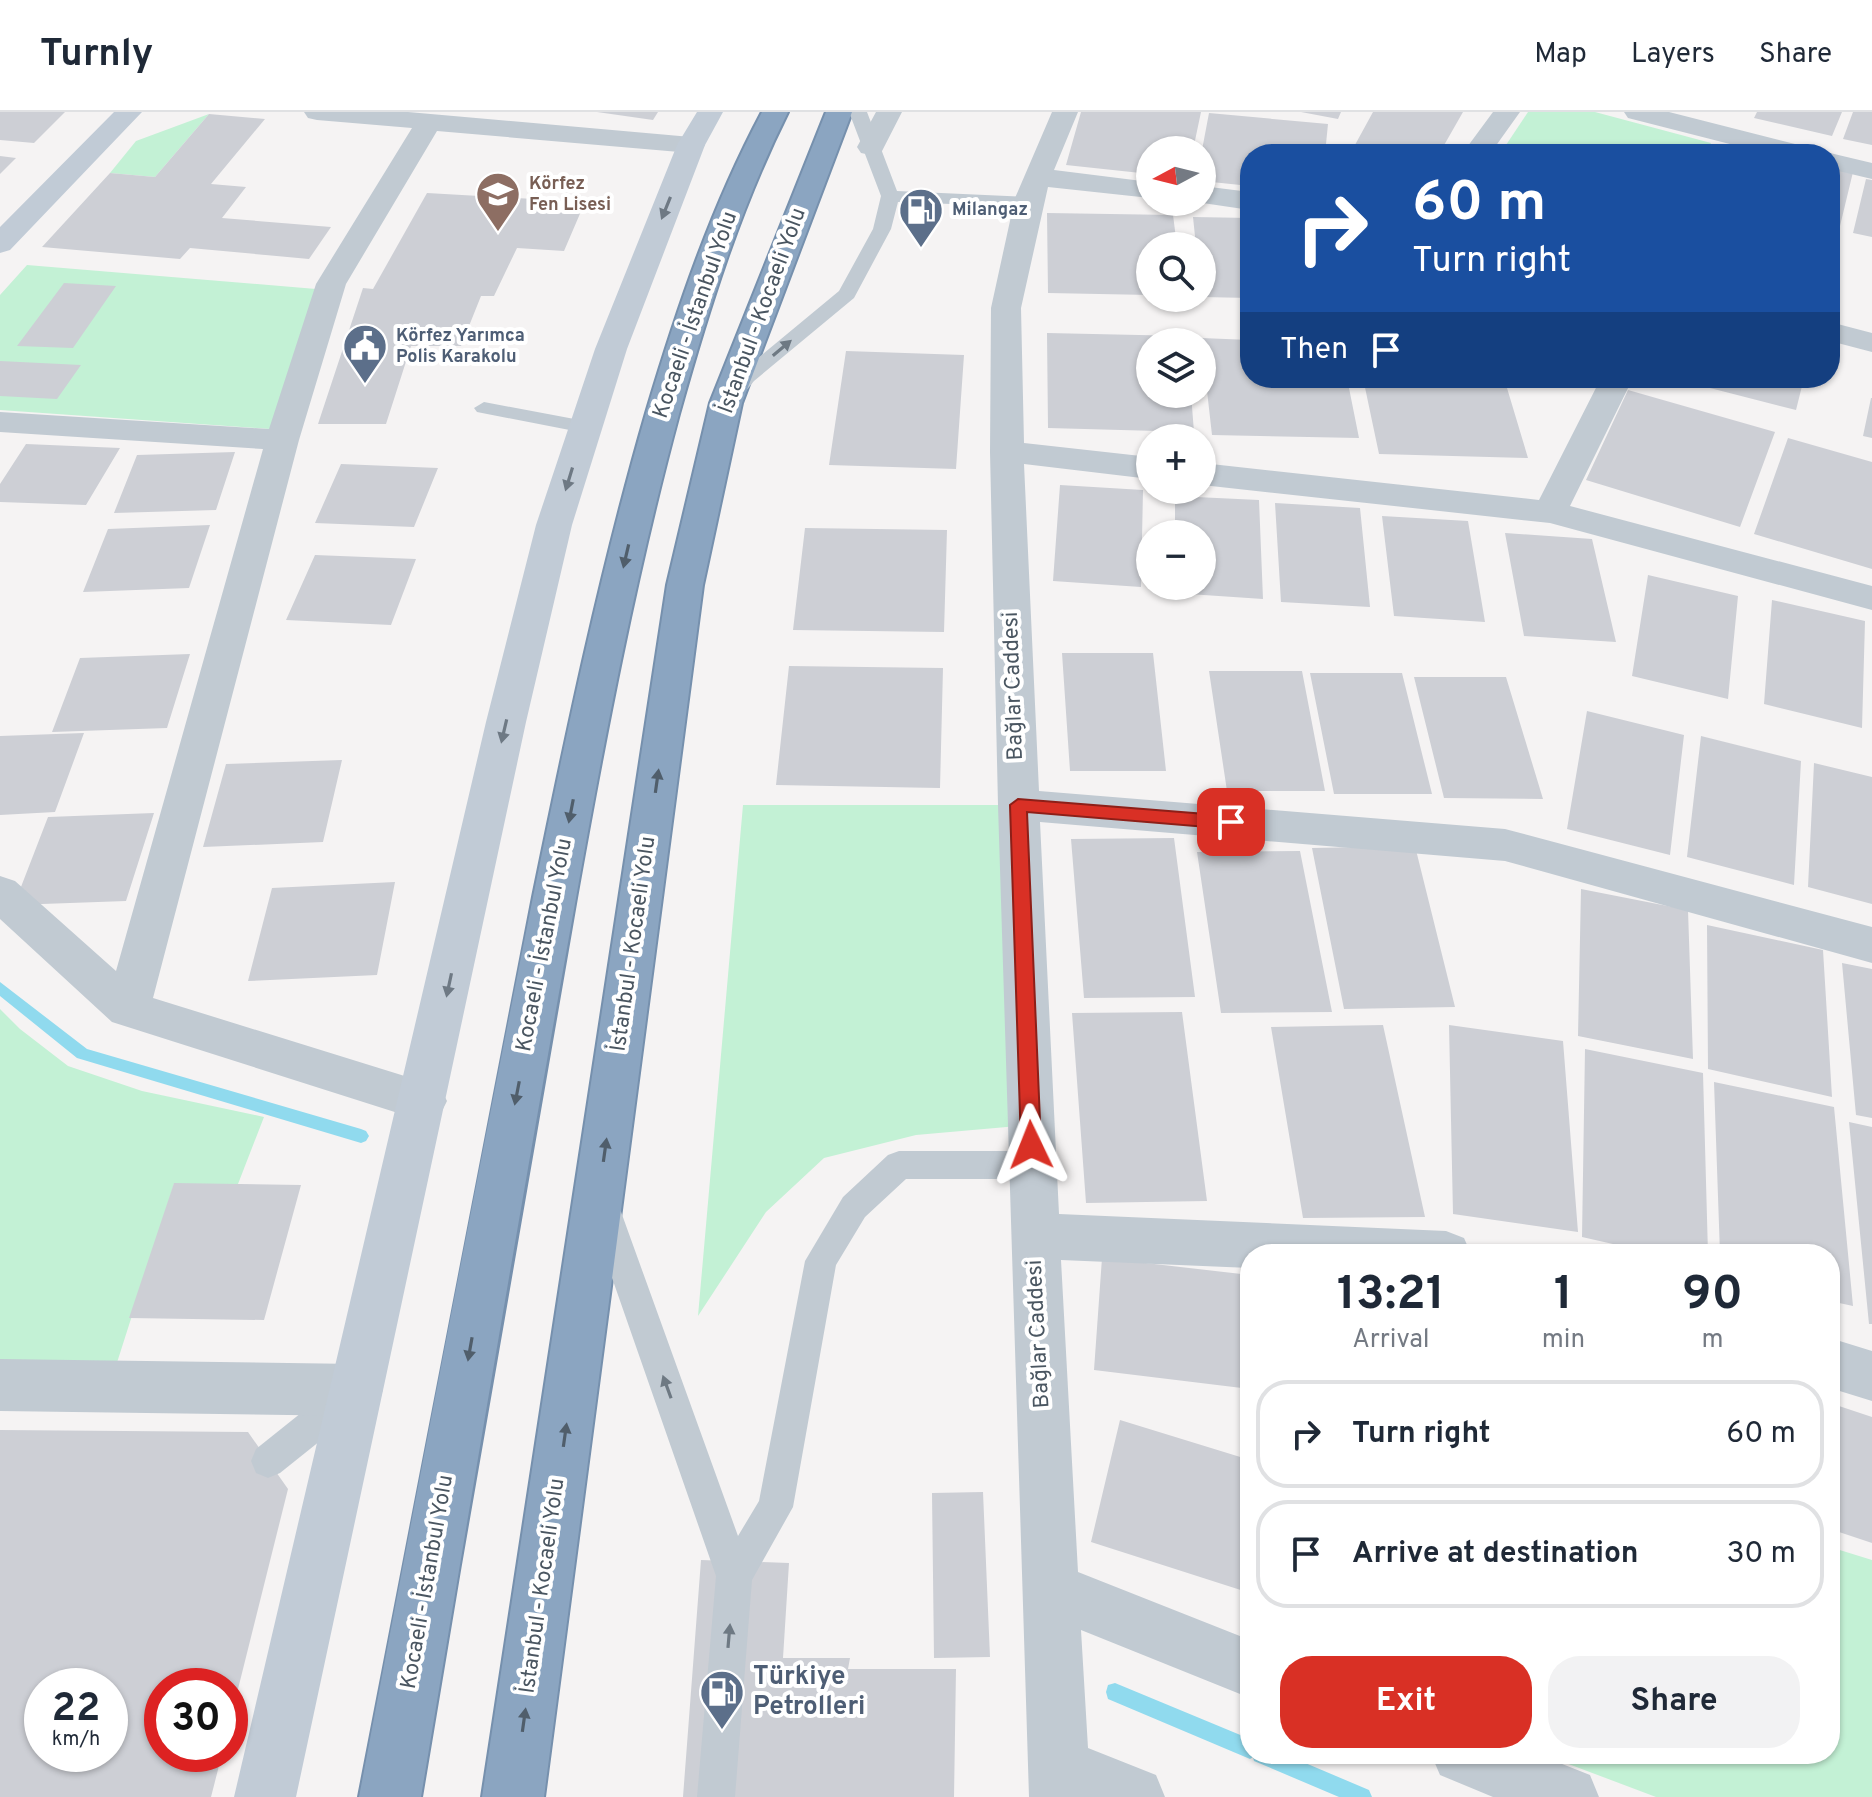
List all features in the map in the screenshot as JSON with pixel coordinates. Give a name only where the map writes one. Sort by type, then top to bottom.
[{"type":"highway","name":"Kocaeli - İstanbul Yolu","points":[[390,1797],[516,1098],[592,704],[647,466],[692,311],[727,218],[775,112]]},
{"type":"highway","name":"İstanbul - Kocaeli Yolu","points":[[513,1797],[685,585],[726,403],[839,112]]},
{"type":"main road","points":[[0,244],[129,112]]},
{"type":"main road","points":[[265,1797],[510,707],[554,525],[611,349],[700,129]]},
{"type":"street","points":[[317,112],[429,122],[539,121],[700,129]]},
{"type":"street","points":[[871,147],[889,112]]},
{"type":"street","name":"Bağlar Caddesi","points":[[1060,1782],[1034,1236],[1018,805],[1007,452],[1006,308],[1033,190],[1065,112]]},
{"type":"street","points":[[1483,144],[1507,112]]},
{"type":"street","points":[[1637,112],[1723,144]]},
{"type":"street","points":[[1729,144],[1742,112]]},
{"type":"street","points":[[128,1009],[282,440],[331,284],[429,122]]},
{"type":"street","points":[[1840,163],[1872,171]]},
{"type":"street","points":[[1033,190],[1136,190]]},
{"type":"street","points":[[1216,197],[1240,200]]},
{"type":"street","points":[[1840,334],[1872,343]]},
{"type":"street","points":[[1550,512],[1612,388]]},
{"type":"street","points":[[0,422],[282,440]]},
{"type":"street","points":[[1007,452],[1136,466]]},
{"type":"street","points":[[1216,476],[1550,512],[1872,598]]},
{"type":"street","points":[[1018,805],[1505,845],[1872,945]]},
{"type":"street","points":[[0,893],[128,1009],[423,1101]]},
{"type":"street","points":[[1034,1236],[1240,1245]]},
{"type":"street","points":[[1840,1366],[1872,1376]]},
{"type":"street","points":[[0,1385],[357,1390]]},
{"type":"street","points":[[1052,1590],[1240,1665]]},
{"type":"street","points":[[1486,1764],[1568,1797]]},
{"type":"street","points":[[1060,1782],[1134,1797]]},
{"type":"lane","points":[[726,403],[747,377],[847,294],[882,229],[890,196],[858,112]]},
{"type":"lane","points":[[890,196],[1033,190]]},
{"type":"lane","points":[[484,408],[585,427]]},
{"type":"lane","points":[[734,1576],[775,1507],[821,1261],[854,1207],[899,1165],[1032,1165]]},
{"type":"lane","points":[[599,1195],[734,1576],[716,1797]]},
{"type":"lane","points":[[268,1461],[357,1390]]},
{"type":"green space","points":[[1528,112],[1595,112],[1711,143],[1710,144],[1507,144]]},
{"type":"green space","points":[[209,114],[155,177],[110,173],[136,141]]},
{"type":"green space","points":[[27,265],[316,289],[270,429],[0,410],[0,295]]},
{"type":"green space","points":[[743,805],[1018,805],[1030,1125],[916,1135],[824,1158],[766,1212],[698,1316]]},
{"type":"green space","points":[[0,1009],[20,1029],[68,1066],[142,1091],[264,1117],[238,1184],[174,1184],[114,1372],[0,1372]]},
{"type":"green space","points":[[1840,1550],[1872,1560],[1872,1797],[1656,1797],[1569,1764],[1840,1764]]},
{"type":"building","points":[[0,112],[65,112],[34,143],[0,140]]},
{"type":"building","points":[[597,112],[658,112],[653,120]]},
{"type":"building","points":[[1081,112],[1201,112],[1196,136],[1136,136],[1136,172],[1066,165]]},
{"type":"building","points":[[1301,112],[1341,112],[1338,119]]},
{"type":"building","points":[[1373,112],[1463,112],[1445,144],[1355,144]]},
{"type":"building","points":[[1757,112],[1842,112],[1832,136],[1754,118]]},
{"type":"building","points":[[1853,112],[1872,112],[1872,145],[1843,139]]},
{"type":"building","points":[[1209,113],[1328,124],[1326,144],[1240,144],[1240,185],[1216,182],[1216,136],[1205,136]]},
{"type":"building","points":[[209,114],[265,119],[211,184],[246,187],[222,218],[331,227],[309,259],[190,248],[180,259],[42,247],[110,173],[155,177]]},
{"type":"building","points":[[0,156],[16,158],[0,174]]},
{"type":"building","points":[[1840,169],[1853,172],[1840,226]]},
{"type":"building","points":[[1866,179],[1872,180],[1872,237],[1853,233]]},
{"type":"building","points":[[427,193],[585,202],[564,251],[517,248],[494,296],[481,296],[461,346],[411,346],[386,424],[318,424],[363,288],[373,289]]},
{"type":"building","points":[[1047,213],[1173,216],[1175,232],[1136,232],[1136,295],[1048,293]]},
{"type":"building","points":[[1193,217],[1240,218],[1240,298],[1216,297],[1216,232],[1195,232]]},
{"type":"building","points":[[64,283],[116,286],[73,348],[17,346]]},
{"type":"building","points":[[1047,333],[1136,335],[1136,408],[1192,408],[1193,424],[1136,424],[1136,430],[1048,428]]},
{"type":"building","points":[[1216,339],[1240,340],[1240,388],[1349,388],[1359,438],[1216,435],[1216,424],[1211,424],[1209,408],[1216,408]]},
{"type":"building","points":[[846,351],[964,355],[956,469],[829,465]]},
{"type":"building","points":[[0,361],[81,365],[57,399],[0,396]]},
{"type":"building","points":[[1365,388],[1507,388],[1528,458],[1379,454]]},
{"type":"building","points":[[1710,388],[1802,388],[1796,410]]},
{"type":"building","points":[[1628,390],[1775,432],[1740,527],[1586,480]]},
{"type":"building","points":[[1872,398],[1872,438],[1863,436]]},
{"type":"building","points":[[1788,438],[1872,462],[1872,569],[1754,534]]},
{"type":"building","points":[[26,444],[120,448],[86,505],[0,502],[0,484]]},
{"type":"building","points":[[235,452],[216,510],[114,513],[137,455]]},
{"type":"building","points":[[341,464],[438,468],[414,527],[315,523]]},
{"type":"building","points":[[1060,485],[1136,490],[1136,504],[1143,504],[1142,520],[1136,520],[1136,587],[1053,581]]},
{"type":"building","points":[[1216,498],[1259,500],[1263,599],[1216,596],[1216,520],[1175,520],[1175,504],[1216,504]]},
{"type":"building","points":[[1275,503],[1360,508],[1370,607],[1281,602]]},
{"type":"building","points":[[1382,516],[1468,521],[1485,622],[1394,616]]},
{"type":"building","points":[[210,525],[189,588],[83,592],[108,529]]},
{"type":"building","points":[[805,528],[947,530],[944,632],[793,630]]},
{"type":"building","points":[[1505,533],[1592,539],[1616,642],[1524,636]]},
{"type":"building","points":[[315,555],[416,559],[391,625],[286,620]]},
{"type":"building","points":[[1648,575],[1738,596],[1728,699],[1632,676]]},
{"type":"building","points":[[1772,600],[1865,621],[1862,728],[1764,704]]},
{"type":"building","points":[[1062,653],[1153,653],[1166,771],[1070,771]]},
{"type":"building","points":[[190,654],[167,728],[52,732],[80,658]]},
{"type":"building","points":[[789,666],[943,668],[940,788],[776,785]]},
{"type":"building","points":[[1209,671],[1302,671],[1325,791],[1227,791]]},
{"type":"building","points":[[1310,673],[1402,673],[1432,794],[1334,794]]},
{"type":"building","points":[[1414,677],[1506,677],[1543,799],[1444,798]]},
{"type":"building","points":[[1587,711],[1684,735],[1670,855],[1567,829]]},
{"type":"building","points":[[84,733],[55,812],[0,815],[0,736]]},
{"type":"building","points":[[1701,736],[1801,761],[1794,885],[1687,857]]},
{"type":"building","points":[[342,760],[323,842],[203,847],[226,764]]},
{"type":"building","points":[[1814,763],[1872,777],[1872,904],[1808,887]]},
{"type":"building","points":[[154,813],[126,901],[14,905],[48,817]]},
{"type":"building","points":[[1174,838],[1195,997],[1084,998],[1071,839]]},
{"type":"building","points":[[1415,846],[1455,1007],[1344,1009],[1312,848]]},
{"type":"building","points":[[1300,851],[1332,1012],[1221,1013],[1197,852]]},
{"type":"building","points":[[395,882],[377,975],[248,981],[272,888]]},
{"type":"building","points":[[1581,889],[1688,910],[1693,1059],[1578,1036]]},
{"type":"building","points":[[1707,925],[1823,950],[1832,1097],[1708,1069]]},
{"type":"building","points":[[1842,963],[1872,969],[1872,1118],[1856,1115]]},
{"type":"building","points":[[1182,1012],[1207,1201],[1086,1203],[1072,1013]]},
{"type":"building","points":[[1383,1025],[1425,1217],[1303,1218],[1271,1027]]},
{"type":"building","points":[[1449,1025],[1563,1041],[1578,1232],[1453,1214]]},
{"type":"building","points":[[1585,1049],[1703,1073],[1708,1244],[1613,1244],[1582,1237]]},
{"type":"building","points":[[1714,1082],[1834,1107],[1853,1306],[1840,1303],[1840,1244],[1720,1244]]},
{"type":"building","points":[[1849,1122],[1872,1127],[1872,1324],[1869,1324]]},
{"type":"building","points":[[174,1183],[301,1185],[264,1320],[129,1318]]},
{"type":"building","points":[[1102,1258],[1240,1274],[1240,1388],[1094,1370]]},
{"type":"building","points":[[1840,1406],[1872,1417],[1872,1543],[1840,1532]]},
{"type":"building","points":[[1120,1420],[1240,1457],[1240,1590],[1091,1542]]},
{"type":"building","points":[[0,1430],[248,1432],[288,1489],[243,1668],[144,1668],[144,1772],[217,1772],[211,1797],[0,1797]]},
{"type":"building","points":[[983,1492],[990,1657],[934,1658],[932,1493]]},
{"type":"building","points":[[701,1560],[789,1563],[783,1658],[850,1658],[848,1669],[956,1669],[954,1797],[683,1797]]},
{"type":"waterway","points":[[0,988],[82,1054],[361,1136]]},
{"type":"waterway","points":[[1115,1692],[1240,1745]]},
{"type":"waterway","points":[[1284,1764],[1362,1797]]},
{"type":"place","name":"Körfez Fen Lisesi","points":[[498,233]]},
{"type":"place","name":"Milangaz","points":[[921,249]]},
{"type":"place","name":"Körfez Yarımca Polis Karakolu","points":[[365,385]]},
{"type":"place","name":"Türkiye Petrolleri","points":[[722,1731]]},
{"type":"route","points":[[1031,1145],[1018,805],[1231,822]]}]
